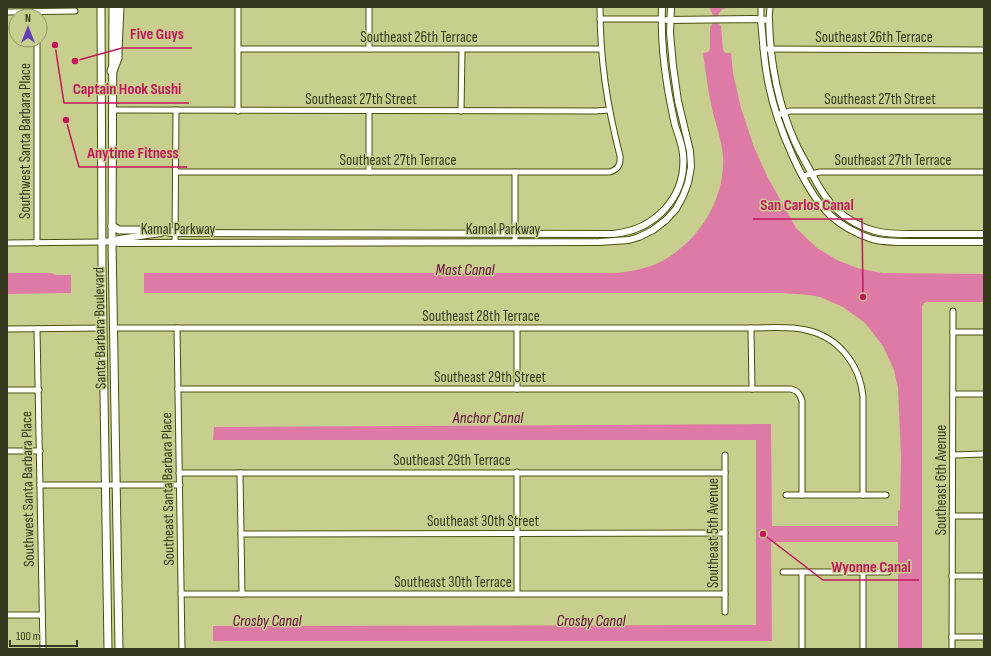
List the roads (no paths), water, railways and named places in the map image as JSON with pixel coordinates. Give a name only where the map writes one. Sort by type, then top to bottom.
[{"type":"highway","points":[[112,71],[117,52],[118,7]]},
{"type":"main road","name":"Santa Barbara Boulevard","points":[[101,7],[102,328],[108,649]]},
{"type":"main road","name":"Santa Barbara Boulevard","points":[[113,7],[112,241],[119,649]]},
{"type":"main road","points":[[112,226],[119,230],[175,232]]},
{"type":"street","points":[[238,7],[238,110]]},
{"type":"street","points":[[369,7],[369,50]]},
{"type":"street","points":[[600,7],[601,50],[605,90],[609,110]]},
{"type":"street","name":"Kamal Parkway","points":[[102,242],[151,234],[175,232],[613,234],[639,228],[652,221],[669,205],[680,184],[683,162],[682,148],[675,124],[666,81],[662,7]]},
{"type":"street","name":"Kamal Parkway","points":[[112,241],[605,242],[628,240],[639,237],[653,230],[666,220],[676,209],[688,183],[691,159],[689,143],[675,84],[671,47],[671,7]]},
{"type":"street","points":[[761,7],[763,49],[769,86],[776,115],[784,137],[803,176],[812,193],[827,212],[840,224],[861,235],[878,240],[901,242],[984,242]]},
{"type":"street","points":[[770,7],[769,20],[776,81],[784,112],[795,142],[820,191],[832,205],[846,218],[867,228],[891,233],[984,234]]},
{"type":"street","points":[[48,13],[75,11]]},
{"type":"street","points":[[600,19],[769,20]]},
{"type":"street","name":"Southwest Santa Barbara Place","points":[[37,48],[37,243]]},
{"type":"street","name":"Southeast 26th Terrace","points":[[763,49],[984,50]]},
{"type":"street","name":"Southeast 26th Terrace","points":[[238,50],[601,50]]},
{"type":"street","points":[[461,111],[462,50]]},
{"type":"street","name":"Southeast 27th Street","points":[[112,110],[609,110]]},
{"type":"street","points":[[175,242],[176,110]]},
{"type":"street","name":"Southeast 27th Terrace","points":[[176,172],[610,172],[618,167],[620,156],[609,110]]},
{"type":"street","points":[[369,111],[369,172]]},
{"type":"street","name":"Southeast 27th Street","points":[[776,115],[790,111],[984,111]]},
{"type":"street","points":[[515,172],[515,242]]},
{"type":"street","name":"Southeast 27th Terrace","points":[[803,176],[826,172],[984,172]]},
{"type":"street","points":[[7,243],[102,242]]},
{"type":"street","name":"Southeast 6th Avenue","points":[[952,649],[953,311]]},
{"type":"street","points":[[7,329],[102,328]]},
{"type":"street","name":"Southeast 28th Terrace","points":[[113,328],[796,328],[807,330],[828,338],[843,349],[855,366],[863,391],[863,495]]},
{"type":"street","name":"Southeast Santa Barbara Place","points":[[177,328],[182,649]]},
{"type":"street","points":[[517,328],[517,389]]},
{"type":"street","points":[[751,328],[752,389]]},
{"type":"street","name":"Southwest Santa Barbara Place","points":[[38,329],[43,649]]},
{"type":"street","points":[[953,332],[984,332]]},
{"type":"street","name":"Southeast 29th Street","points":[[178,389],[796,390],[800,394],[802,401],[802,495]]},
{"type":"street","points":[[7,390],[38,390]]},
{"type":"street","points":[[953,394],[984,394]]},
{"type":"street","points":[[7,451],[40,450]]},
{"type":"street","points":[[952,454],[984,454]]},
{"type":"street","name":"Southeast 5th Avenue","points":[[725,455],[725,612]]},
{"type":"street","points":[[517,472],[517,594]]},
{"type":"street","name":"Southeast 29th Terrace","points":[[180,473],[725,473]]},
{"type":"street","points":[[240,473],[242,594]]},
{"type":"street","points":[[40,485],[180,485]]},
{"type":"street","points":[[786,495],[886,495]]},
{"type":"street","points":[[952,516],[984,516]]},
{"type":"street","name":"Southeast 30th Street","points":[[241,534],[725,533]]},
{"type":"street","points":[[783,572],[888,572]]},
{"type":"street","points":[[802,572],[802,649]]},
{"type":"street","points":[[863,649],[864,572]]},
{"type":"street","points":[[952,576],[984,576]]},
{"type":"street","name":"Southeast 30th Terrace","points":[[181,594],[725,594]]},
{"type":"street","points":[[7,615],[42,615]]},
{"type":"street","points":[[952,637],[984,637]]},
{"type":"place","name":"Captain Hook Sushi","points":[[55,45]]},
{"type":"place","name":"Five Guys","points":[[75,61]]},
{"type":"place","name":"Anytime Fitness","points":[[66,120]]},
{"type":"place","name":"San Carlos Canal","points":[[863,297]]},
{"type":"place","name":"Wyonne Canal","points":[[763,534]]},
{"type":"water label","name":"Mast Canal","points":[[465,270]]},
{"type":"water label","name":"Anchor Canal","points":[[488,418]]},
{"type":"water label","name":"Crosby Canal","points":[[267,621]]},
{"type":"water label","name":"Crosby Canal","points":[[591,621]]}]
